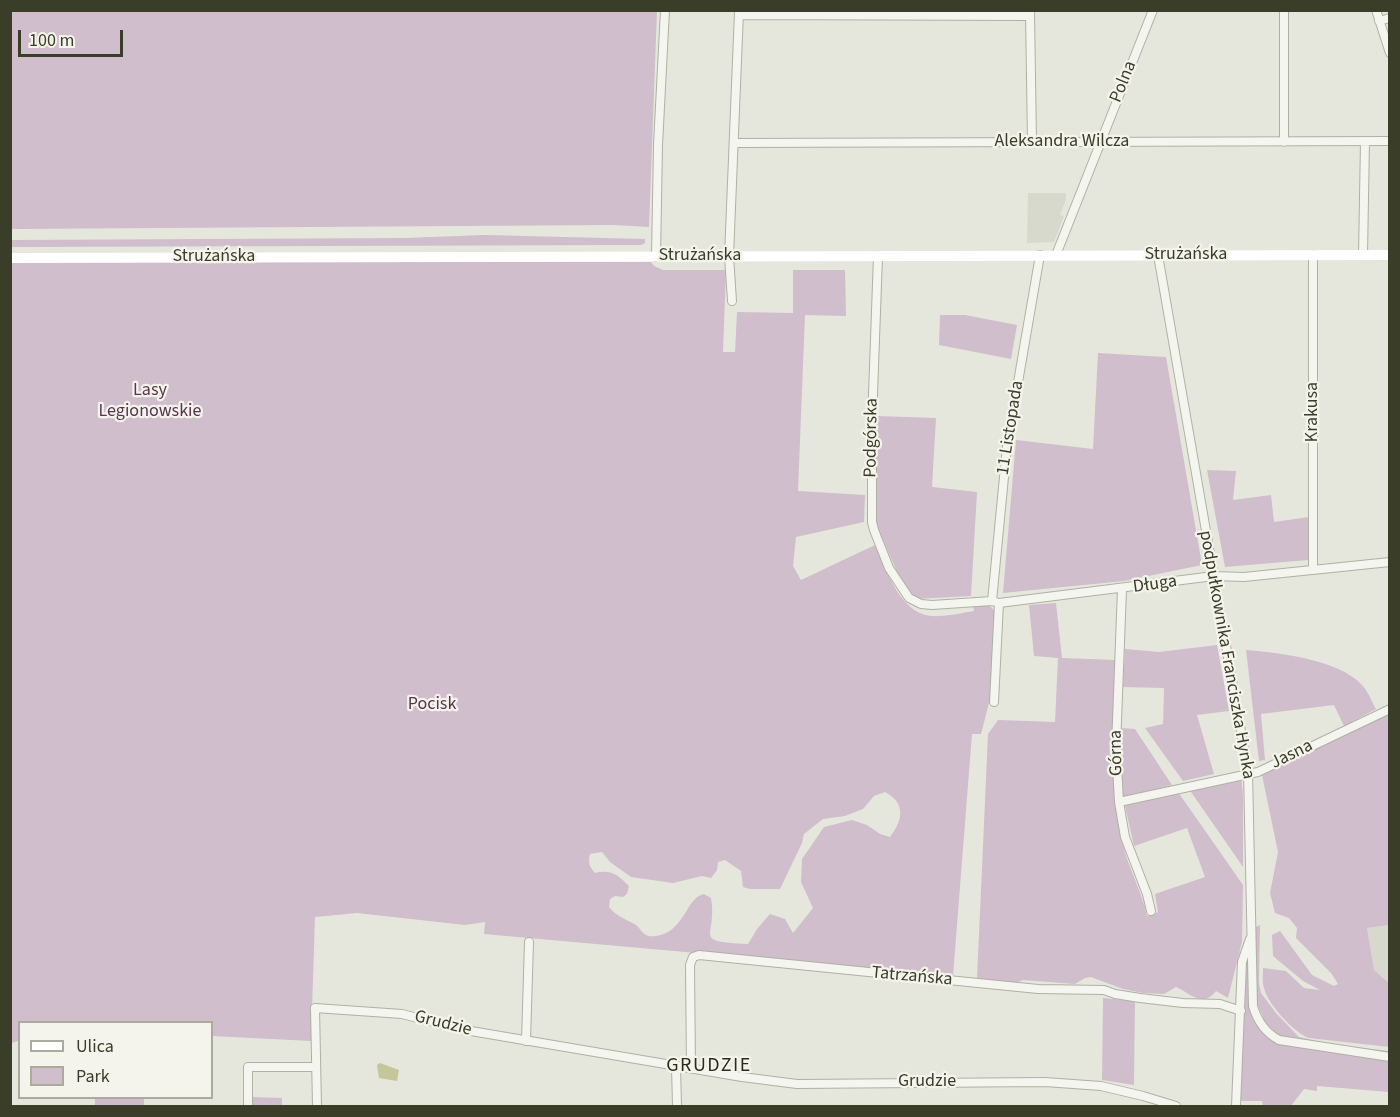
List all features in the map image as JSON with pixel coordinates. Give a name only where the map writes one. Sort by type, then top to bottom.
[{"type":"main road","name":"Strużańska","points":[[10,258],[1389,255]]},
{"type":"street","points":[[656,257],[658,145],[665,10]]},
{"type":"street","name":"Polna","points":[[1056,255],[1153,10]]},
{"type":"street","points":[[1284,10],[1284,142]]},
{"type":"street","points":[[1376,10],[1389,53]]},
{"type":"street","points":[[732,301],[729,256],[739,13],[1030,13],[1032,142]]},
{"type":"street","points":[[1379,21],[1389,18]]},
{"type":"street","points":[[1363,255],[1365,141]]},
{"type":"street","name":"Aleksandra Wilcza","points":[[734,143],[1389,141]]},
{"type":"street","name":"11 Listopada","points":[[994,702],[996,602],[1007,446],[1040,255]]},
{"type":"street","name":"podpułkownika Franciszka Hynka","points":[[1158,255],[1248,772],[1253,1006],[1260,1022],[1270,1035],[1279,1041],[1389,1057]]},
{"type":"street","name":"Krakusa","points":[[1313,570],[1314,255]]},
{"type":"street","name":"Podgórska","points":[[878,256],[872,422],[872,522],[889,568],[898,584],[909,598],[921,604]]},
{"type":"street","name":"Długa","points":[[921,604],[996,602],[1122,590],[1214,576],[1244,577],[1389,562]]},
{"type":"street","name":"Górna","points":[[1122,590],[1116,747],[1119,802],[1125,837],[1147,894],[1151,911]]},
{"type":"street","name":"Jasna","points":[[1119,802],[1248,772],[1258,772],[1389,709]]},
{"type":"street","points":[[1236,1107],[1242,962],[1246,944],[1251,938]]},
{"type":"street","points":[[526,1041],[529,942]]},
{"type":"street","name":"Tatrzańska","points":[[691,1069],[690,965],[693,957],[699,955],[1038,989],[1104,990],[1140,998],[1220,1004],[1241,1011]]},
{"type":"street","name":"Grudzie","points":[[316,1067],[315,1008],[402,1014],[465,1030],[526,1041],[796,1084],[1045,1082],[1101,1086],[1172,1106]]},
{"type":"street","points":[[676,1066],[677,1107]]},
{"type":"street","points":[[248,1107],[248,1067],[316,1067],[317,1107]]},
{"type":"shaded area","points":[[1028,193],[1066,193],[1066,200],[1060,215],[1064,216],[1054,242],[1027,243]]},
{"type":"shaded area","points":[[1389,925],[1389,983],[1374,970],[1367,928]]},
{"type":"shaded area","points":[[380,1063],[399,1070],[397,1081],[379,1078],[377,1065]]},
{"type":"green space","points":[[10,11],[657,11],[649,227],[612,225],[11,229]]},
{"type":"green space","points":[[485,235],[645,239],[645,243],[641,245],[10,247],[11,240],[404,238]]},
{"type":"green space","points":[[11,262],[651,262],[663,270],[726,270],[723,352],[735,352],[737,312],[793,313],[793,270],[845,270],[846,316],[805,315],[798,491],[865,495],[864,522],[796,537],[793,566],[801,580],[875,545],[902,599],[920,613],[931,616],[947,615],[974,611],[973,606],[990,606],[995,611],[991,695],[981,734],[972,734],[953,976],[484,934],[485,922],[465,925],[357,913],[315,917],[311,1041],[213,1036],[213,1021],[18,1021],[18,1041],[11,1043]],"holes":[[[885,792],[896,801],[900,818],[890,837],[852,820],[824,827],[802,859],[801,882],[813,908],[793,933],[785,919],[770,914],[748,944],[713,939],[710,935],[711,898],[704,894],[693,901],[673,928],[666,933],[647,936],[636,925],[609,907],[610,899],[615,896],[623,897],[627,894],[629,886],[614,874],[595,873],[589,860],[590,854],[602,852],[610,862],[631,877],[673,883],[702,876],[711,878],[717,870],[718,862],[725,860],[741,871],[743,887],[780,889],[804,834],[823,819],[845,816],[863,809],[874,796]]]},
{"type":"green space","points":[[940,315],[965,315],[1017,325],[1011,359],[939,345]]},
{"type":"green space","points":[[1098,353],[1166,357],[1202,565],[1124,581],[1003,593],[1016,440],[1093,449]]},
{"type":"green space","points":[[876,416],[936,418],[932,487],[977,492],[971,596],[916,599],[902,583],[874,520]]},
{"type":"green space","points":[[1207,470],[1236,471],[1233,500],[1271,495],[1274,522],[1309,517],[1308,560],[1225,567]]},
{"type":"green space","points":[[1056,603],[1062,658],[1116,660],[1113,753],[1115,799],[1123,845],[1147,916],[1158,912],[1155,894],[1205,877],[1187,828],[1134,846],[1125,806],[1178,792],[1243,885],[1242,942],[1228,998],[1216,991],[1206,999],[1197,998],[1176,987],[1164,994],[1143,993],[1123,989],[1091,977],[1075,984],[1023,980],[1013,984],[977,979],[988,734],[998,720],[1055,722],[1058,658],[1034,656],[1029,605]]},
{"type":"green space","points":[[1217,645],[1229,711],[1197,715],[1214,774],[1183,781],[1145,728],[1163,724],[1164,688],[1123,687],[1125,649],[1159,652]]},
{"type":"green space","points":[[1246,650],[1307,659],[1338,669],[1362,685],[1376,709],[1344,726],[1334,705],[1261,714],[1265,760],[1259,761]]},
{"type":"green space","points":[[1389,713],[1389,925],[1367,928],[1374,970],[1389,983],[1389,1047],[1309,1038],[1296,1031],[1270,1002],[1263,986],[1263,968],[1286,971],[1304,988],[1320,990],[1303,981],[1273,956],[1272,935],[1280,931],[1312,975],[1334,986],[1338,984],[1331,973],[1296,938],[1297,928],[1289,918],[1275,913],[1270,893],[1278,852],[1262,775]]},
{"type":"green space","points":[[1122,728],[1135,729],[1172,785],[1123,798],[1119,759]]},
{"type":"green space","points":[[1241,776],[1243,796],[1243,867],[1189,789]]},
{"type":"green space","points":[[1260,925],[1259,984],[1261,993],[1299,1037],[1330,1044],[1389,1051],[1389,1054],[1287,1039],[1278,1035],[1265,1022],[1256,1001],[1254,928]]},
{"type":"green space","points":[[1248,952],[1248,1002],[1262,1032],[1280,1044],[1389,1059],[1389,1092],[1317,1086],[1317,1091],[1304,1089],[1291,1106],[1263,1106],[1262,1101],[1240,1101],[1244,966]]},
{"type":"green space","points":[[1103,998],[1135,1001],[1134,1085],[1102,1080]]},
{"type":"green space","points":[[251,1097],[282,1098],[282,1106],[251,1106]]},
{"type":"green space","points":[[95,1099],[144,1099],[144,1106],[95,1106]]},
{"type":"district","name":"GRUDZIE","points":[[709,1067]]},
{"type":"park label","name":"Lasy Legionowskie","points":[[150,401]]},
{"type":"park label","name":"Pocisk","points":[[432,705]]}]
